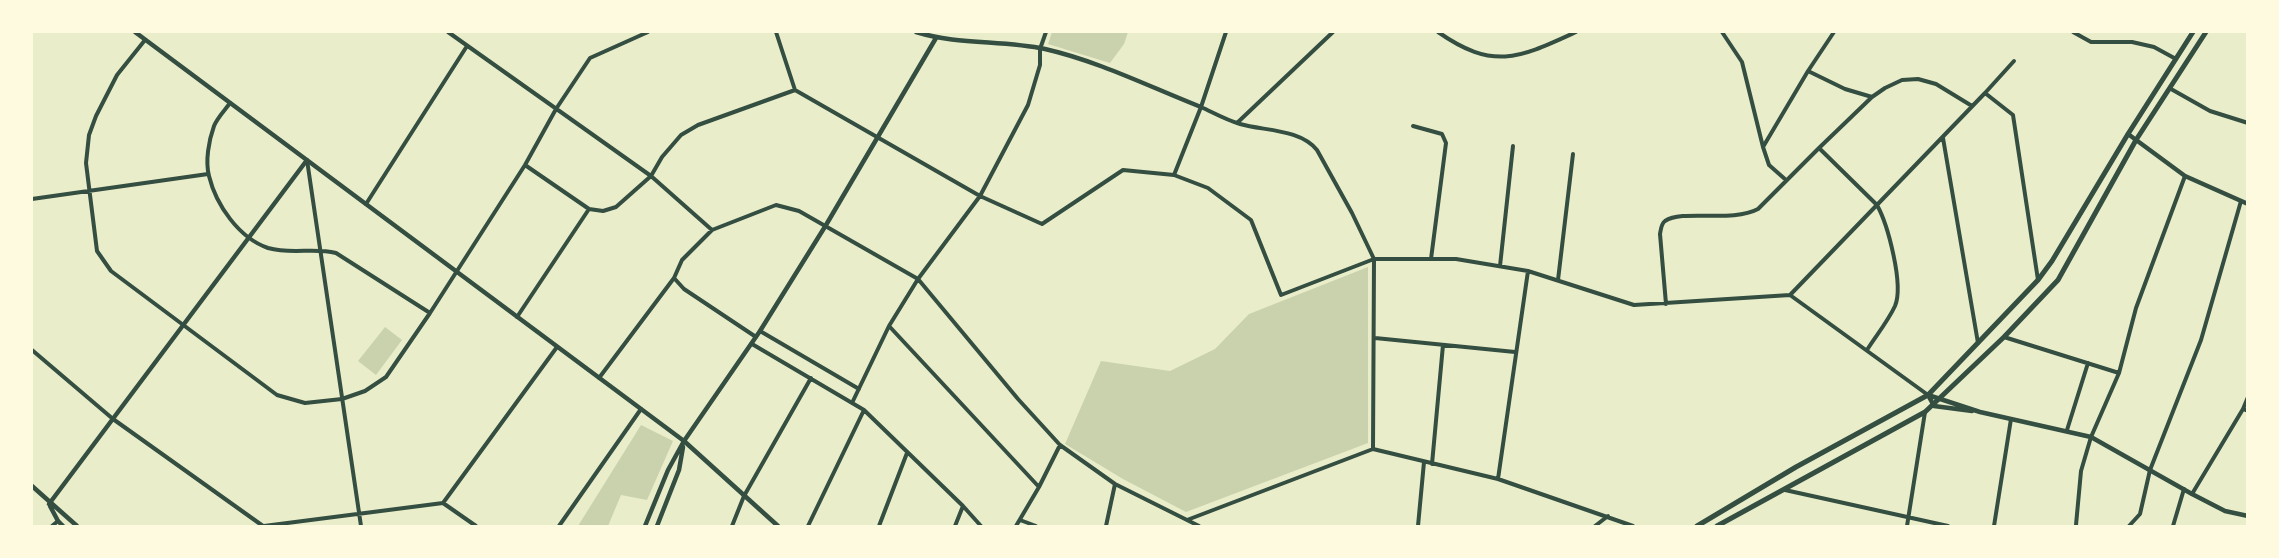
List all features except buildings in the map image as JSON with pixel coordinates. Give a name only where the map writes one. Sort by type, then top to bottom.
[{"type":"main road","points":[[1697,526],[1796,467],[1928,395],[2038,280],[2052,261],[2128,134],[2193,32]]},
{"type":"main road","points":[[1717,526],[1925,412],[2004,338],[2058,280],[2136,140],[2205,32]]},
{"type":"street","points":[[135,32],[684,441],[778,526]]},
{"type":"street","points":[[448,32],[651,176],[712,230]]},
{"type":"street","points":[[145,39],[117,75],[88,135],[86,163],[97,251],[111,271],[277,395],[305,403],[342,399],[365,391],[386,377],[525,165],[556,109],[590,58],[641,33],[648,32]]},
{"type":"street","points":[[776,32],[795,90],[980,196],[1042,224],[1123,170],[1174,175],[1208,188],[1251,220],[1281,295],[1374,259],[1456,259],[1500,266],[1528,271],[1634,304],[1666,304],[1790,295],[1928,395],[1980,412]]},
{"type":"street","points":[[916,32],[936,38],[1041,49],[1066,54],[1236,123],[1294,135],[1310,142],[1317,150],[1352,213],[1374,259],[1373,449]]},
{"type":"street","points":[[645,526],[668,470],[684,441],[752,344],[826,225],[939,32]]},
{"type":"street","points":[[852,403],[889,326],[918,279],[980,196],[1028,105],[1040,65],[1041,49],[1046,32]]},
{"type":"street","points":[[1174,175],[1201,107],[1226,32]]},
{"type":"street","points":[[1236,123],[1317,50],[1333,32]]},
{"type":"street","points":[[1438,32],[1454,43],[1490,57],[1520,56],[1576,32]]},
{"type":"street","points":[[1722,32],[1742,63],[1769,165],[1786,180]]},
{"type":"street","points":[[1763,147],[1834,32]]},
{"type":"street","points":[[2073,32],[2091,42],[2132,42],[2154,47],[2176,59]]},
{"type":"street","points":[[366,204],[467,46]]},
{"type":"street","points":[[1790,295],[2014,61]]},
{"type":"street","points":[[1808,71],[1845,89],[1872,97]]},
{"type":"street","points":[[1666,304],[1660,234],[1662,225],[1667,220],[1680,217],[1750,214],[1758,209],[1872,97],[1902,80],[1918,79],[1936,84],[1972,106]]},
{"type":"street","points":[[2170,89],[2210,111],[2247,123]]},
{"type":"street","points":[[525,165],[589,209],[603,211],[616,207],[651,176],[662,157],[681,135],[698,125],[795,90]]},
{"type":"street","points":[[1985,93],[2013,115],[2038,280]]},
{"type":"street","points":[[230,103],[215,124],[208,151],[208,174],[226,212],[248,239],[282,251],[301,253],[321,249],[336,253],[352,261],[430,313]]},
{"type":"street","points":[[1413,126],[1442,134],[1446,143],[1431,259]]},
{"type":"street","points":[[2128,134],[2185,176],[2247,204]]},
{"type":"street","points":[[1942,137],[1978,344]]},
{"type":"street","points":[[1500,266],[1513,146]]},
{"type":"street","points":[[1819,148],[1876,206],[1883,217],[1898,282],[1898,293],[1896,305],[1867,350]]},
{"type":"street","points":[[1557,280],[1573,154]]},
{"type":"street","points":[[49,504],[307,160]]},
{"type":"street","points":[[307,160],[362,526]]},
{"type":"street","points":[[32,199],[208,174]]},
{"type":"street","points":[[2076,525],[2081,471],[2091,437],[2119,373],[2136,308],[2185,176]]},
{"type":"street","points":[[2129,526],[2140,514],[2150,470],[2201,340],[2241,201]]},
{"type":"street","points":[[599,378],[674,278],[682,260],[712,230],[777,206],[799,211],[918,279],[1018,399],[1060,445],[1115,484],[1199,526]]},
{"type":"street","points":[[517,317],[589,209]]},
{"type":"street","points":[[1498,479],[1528,271]]},
{"type":"street","points":[[674,278],[684,289],[756,337]]},
{"type":"street","points":[[889,326],[1039,487]]},
{"type":"street","points":[[760,331],[859,389]]},
{"type":"street","points":[[1375,338],[1515,352]]},
{"type":"street","points":[[2004,338],[2119,373]]},
{"type":"street","points":[[752,344],[864,410],[981,526]]},
{"type":"street","points":[[1432,464],[1443,345]]},
{"type":"street","points":[[443,503],[557,347]]},
{"type":"street","points":[[32,350],[113,418],[264,526],[443,503],[476,526]]},
{"type":"street","points":[[2067,430],[2088,363]]},
{"type":"street","points":[[732,526],[744,496],[811,378]]},
{"type":"street","points":[[1928,395],[1934,406],[1980,412],[2091,437],[2225,511],[2247,516]]},
{"type":"street","points":[[2192,494],[2245,410],[2247,397]]},
{"type":"street","points":[[559,526],[641,409]]},
{"type":"street","points":[[808,526],[864,410]]},
{"type":"street","points":[[1907,526],[1925,412]]},
{"type":"street","points":[[1994,526],[2011,419]]},
{"type":"street","points":[[657,526],[679,470],[684,441]]},
{"type":"street","points":[[1016,526],[1060,445]]},
{"type":"street","points":[[1186,520],[1373,449],[1498,479],[1629,525]]},
{"type":"street","points":[[879,526],[906,453]]},
{"type":"street","points":[[1418,526],[1424,462]]},
{"type":"street","points":[[1106,526],[1115,484]]},
{"type":"street","points":[[32,486],[49,504],[77,526]]},
{"type":"street","points":[[1785,489],[1948,526]]},
{"type":"street","points":[[2173,526],[2184,489]]},
{"type":"street","points":[[49,504],[63,526]]},
{"type":"street","points":[[955,526],[963,506]]},
{"type":"street","points":[[1595,526],[1608,516]]},
{"type":"street","points":[[1020,519],[1036,526]]},
{"type":"street","points":[[52,526],[58,521]]},
{"type":"green space","points":[[1052,32],[1128,32],[1124,44],[1110,63],[1048,44]]},
{"type":"green space","points":[[1368,267],[1368,443],[1186,512],[1123,479],[1065,444],[1101,361],[1170,371],[1215,349],[1249,314]]},
{"type":"green space","points":[[385,327],[402,340],[376,375],[358,361]]},
{"type":"green space","points":[[641,425],[673,441],[647,500],[621,495],[608,526],[578,526]]}]
